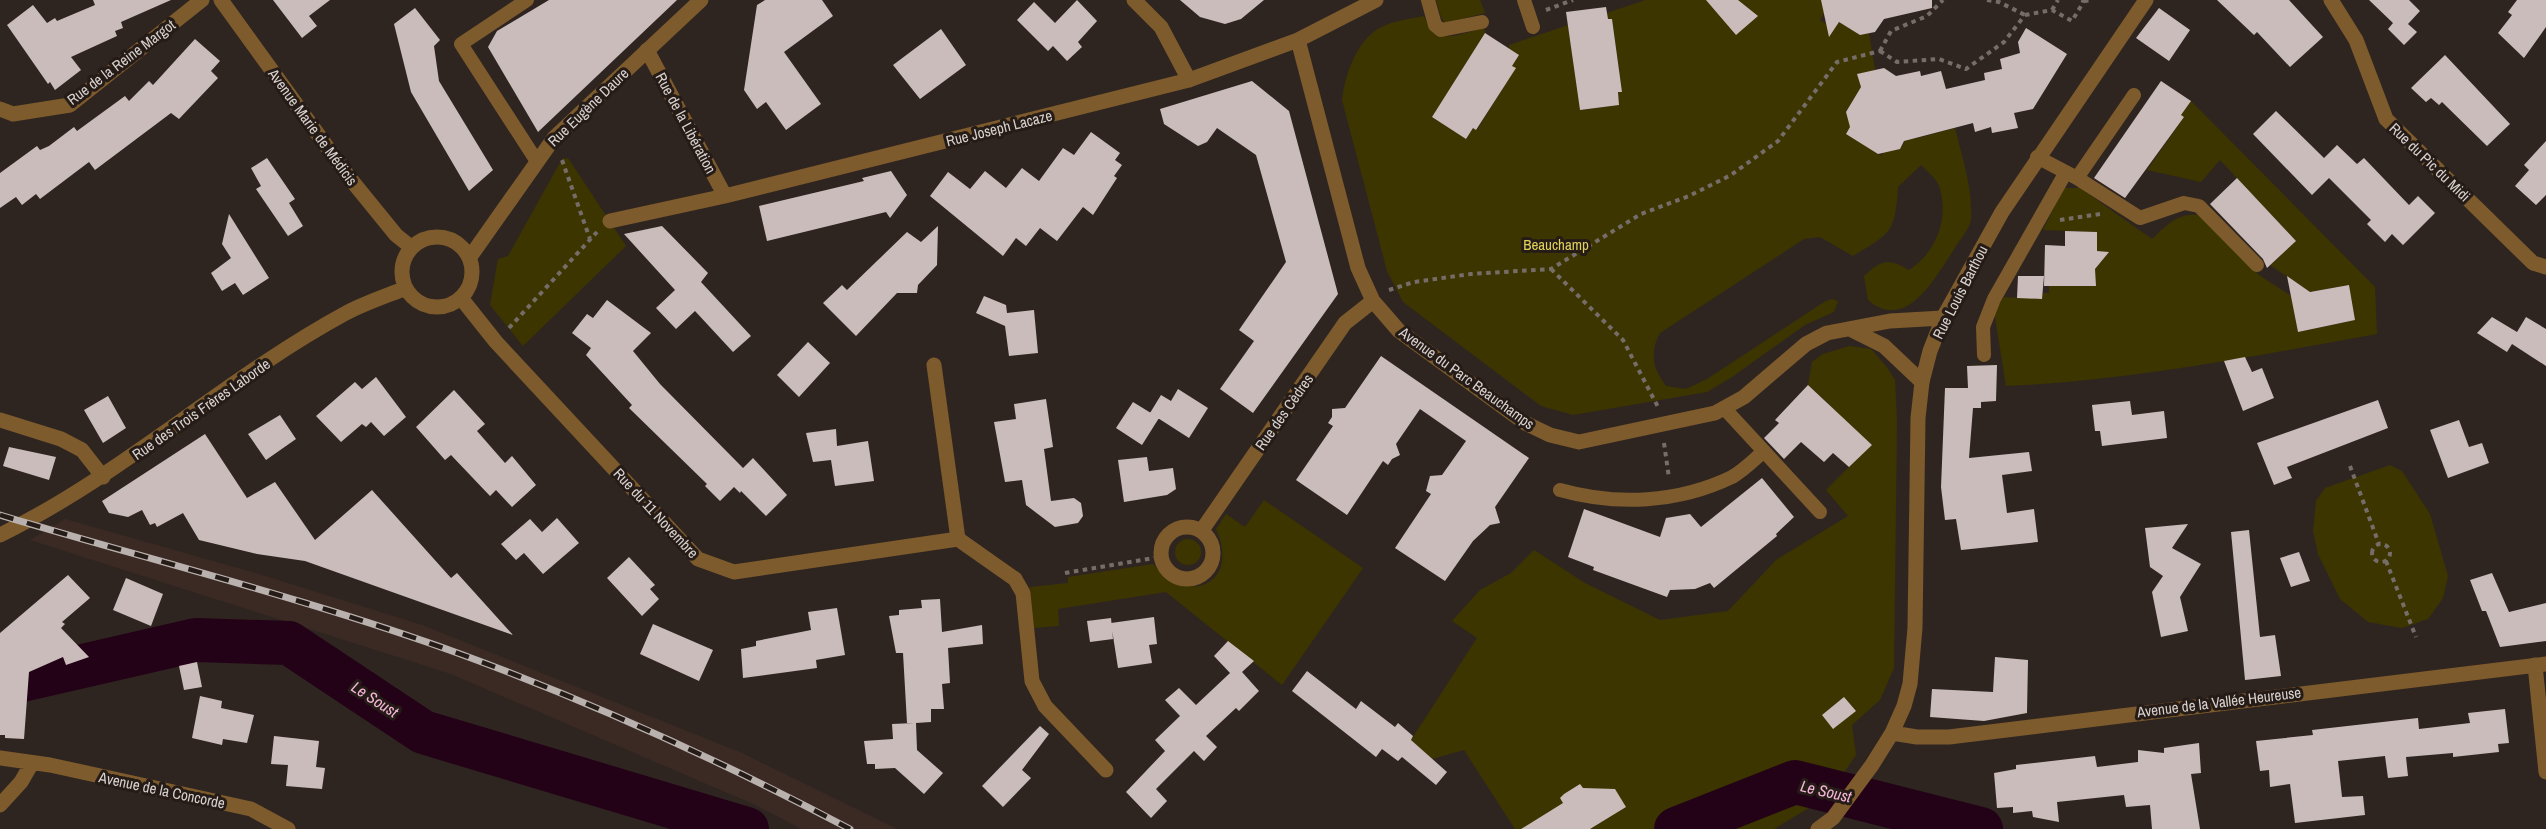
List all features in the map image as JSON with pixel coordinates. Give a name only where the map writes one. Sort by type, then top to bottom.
[{"type":"street","name":"Rue de la Reine Margot","points":[[0,109],[13,114],[70,105],[202,0]]},
{"type":"street","name":"Avenue Marie de Médicis","points":[[222,0],[348,177],[396,235],[411,247]]},
{"type":"street","name":"Rue Eugène Daure","points":[[470,257],[536,160],[554,138],[701,0]]},
{"type":"street","points":[[1134,0],[1161,27],[1189,80]]},
{"type":"street","name":"Rue Joseph Lacaze","points":[[610,221],[725,196],[1189,80],[1298,40],[1376,0]]},
{"type":"street","name":"Rue Louis Barthou","points":[[1818,829],[1833,818],[1872,765],[1892,733],[1910,684],[1915,628],[1918,418],[1922,382],[1930,351],[1943,318],[2002,212],[2037,157],[2146,0]]},
{"type":"street","name":"Rue du Pic du Midi","points":[[2331,0],[2356,40],[2386,119],[2533,262],[2546,267]]},
{"type":"street","name":"Avenue du Parc Beauchamps","points":[[1298,40],[1358,268],[1373,301],[1399,331],[1525,423],[1550,435],[1579,442],[1715,413],[1744,397],[1806,344],[1827,333],[1890,321],[1943,318]]},
{"type":"street","name":"Rue de la Libération","points":[[647,50],[725,196]]},
{"type":"street","points":[[443,236],[463,247],[470,257],[472,279],[461,298],[441,307],[431,307],[420,303],[405,288],[402,267],[411,247],[420,240],[443,236]]},
{"type":"street","name":"Rue des Trois Frères Laborde","points":[[0,535],[103,477],[263,366],[347,312],[405,288]]},
{"type":"street","name":"Rue du 11 Novembre","points":[[461,298],[496,342],[698,560],[734,573],[958,539]]},
{"type":"street","name":"Rue des Cèdres","points":[[1202,530],[1345,323],[1373,301]]},
{"type":"street","points":[[1850,329],[1884,346],[1922,382]]},
{"type":"street","points":[[933,365],[958,539],[1015,579],[1023,594],[1032,681],[1045,706],[1106,770]]},
{"type":"street","points":[[0,420],[61,439],[82,450],[103,477]]},
{"type":"street","points":[[1182,525],[1202,530],[1213,544],[1213,562],[1202,575],[1185,580],[1169,573],[1160,557],[1164,537],[1182,525]]},
{"type":"street","points":[[2540,664],[2546,772]]},
{"type":"street","name":"Avenue de la Vallée Heureuse","points":[[1892,733],[1917,737],[1949,737],[2540,664]]},
{"type":"street","name":"Avenue de la Concorde","points":[[0,759],[32,763],[251,809],[288,829]]},
{"type":"street","points":[[0,805],[21,782],[32,763]]},
{"type":"lane","points":[[527,0],[461,44],[536,160]]},
{"type":"lane","points":[[1428,0],[1435,25],[1441,30],[1482,22]]},
{"type":"lane","points":[[1524,0],[1531,21]]},
{"type":"lane","points":[[1984,355],[1983,327],[1994,299],[2036,224],[2134,94]]},
{"type":"lane","points":[[2037,157],[2071,175],[2140,218],[2184,203],[2199,206],[2257,265]]},
{"type":"lane","points":[[1724,408],[1820,512]]},
{"type":"lane","points":[[1560,490],[1591,498],[1671,498],[1733,476],[1764,451]]},
{"type":"path","points":[[1531,21],[1573,0]]},
{"type":"path","points":[[1881,51],[1891,31],[1927,16],[1943,0]]},
{"type":"path","points":[[1987,0],[1999,2],[2025,15],[2052,10],[2072,21],[2083,1],[2092,0]]},
{"type":"path","points":[[2052,10],[2058,0]]},
{"type":"path","points":[[1373,301],[1395,286],[1414,282],[1471,274],[1551,269],[1641,214],[1689,196],[1731,175],[1778,141],[1837,62],[1881,51],[1897,62],[1939,59],[1966,69],[2004,42],[2025,15]]},
{"type":"path","points":[[554,138],[590,239]]},
{"type":"path","points":[[2036,224],[2127,210]]},
{"type":"path","points":[[496,342],[590,239],[610,221]]},
{"type":"path","points":[[1551,269],[1623,340],[1659,409],[1671,498]]},
{"type":"path","points":[[2350,466],[2379,544]]},
{"type":"path","points":[[2386,544],[2390,549],[2390,555],[2386,561],[2377,561],[2373,557],[2374,546],[2386,544]]},
{"type":"path","points":[[1065,573],[1160,557]]},
{"type":"path","points":[[2386,561],[2416,637]]},
{"type":"shaded area","points":[[65,519],[262,575],[422,625],[742,753],[897,829],[802,829],[753,804],[451,674],[30,540]]},
{"type":"green space","points":[[1436,0],[1480,0],[1485,13],[1445,23]]},
{"type":"green space","name":"Beauchamp","points":[[1645,0],[1821,0],[1825,12],[1820,20],[1834,29],[1839,22],[1860,35],[1869,33],[1875,70],[1858,74],[1861,87],[1846,112],[1855,132],[1864,143],[1881,156],[1885,149],[1900,149],[1912,128],[1914,139],[1955,128],[1969,185],[1971,219],[1966,231],[1937,275],[1918,298],[1907,306],[1895,310],[1882,308],[1868,300],[1864,276],[1885,262],[1909,270],[1927,254],[1938,234],[1943,210],[1942,198],[1938,183],[1921,165],[1898,187],[1892,223],[1889,230],[1876,242],[1853,256],[1820,237],[1804,239],[1660,333],[1654,347],[1655,367],[1666,386],[1686,389],[1707,379],[1824,302],[1832,299],[1838,301],[1834,312],[1805,325],[1707,392],[1573,415],[1541,406],[1403,302],[1387,271],[1342,100],[1350,67],[1368,37],[1386,25],[1424,16],[1434,32],[1441,35],[1456,35],[1484,28],[1485,33],[1432,117],[1466,139],[1473,128],[1477,130],[1515,68],[1512,66],[1519,55],[1509,49],[1509,45],[1568,25],[1580,110],[1619,105],[1618,92],[1622,91],[1612,19],[1608,19],[1607,13]]},
{"type":"green space","points":[[2191,101],[2375,287],[2377,334],[2146,373],[2006,386],[1994,311],[2004,297],[2042,299],[2042,293],[2049,293],[2049,286],[2095,286],[2095,269],[2104,258],[2105,251],[2097,251],[2097,232],[2043,230],[2064,188],[2080,188],[2152,239],[2174,220],[2187,215],[2202,216],[2259,275],[2291,296],[2298,332],[2355,320],[2349,285],[2310,292],[2270,265],[2296,241],[2220,160],[2201,182],[2147,170],[2184,117],[2181,115]]},
{"type":"green space","points":[[568,158],[626,246],[523,346],[490,305],[498,259],[508,256],[562,159]]},
{"type":"green space","points":[[1849,346],[1871,349],[1895,380],[1897,421],[1894,668],[1880,700],[1852,725],[1856,755],[1827,797],[1774,829],[1515,829],[1464,750],[1432,759],[1411,740],[1477,638],[1452,621],[1480,590],[1511,573],[1534,550],[1585,583],[1660,620],[1728,611],[1776,560],[1848,516],[1826,490],[1871,445],[1824,407],[1828,403],[1808,385],[1812,362],[1823,354]]},
{"type":"green space","points":[[2390,465],[2402,471],[2430,514],[2448,576],[2443,598],[2428,619],[2402,628],[2368,622],[2340,599],[2318,554],[2313,531],[2316,501],[2325,488]]},
{"type":"green space","points":[[1264,500],[1363,568],[1282,685],[1166,592],[1058,609],[1059,626],[1034,628],[1030,587],[1068,583],[1068,577],[1153,564],[1166,577],[1180,584],[1193,586],[1206,584],[1216,576],[1221,564],[1222,549],[1216,529],[1226,514],[1245,527]]},
{"type":"green space","points":[[1188,539],[1197,543],[1201,552],[1197,561],[1188,565],[1179,561],[1175,552],[1179,543]]},
{"type":"building","points":[[93,0],[171,0],[121,22],[123,28],[115,31],[117,36],[71,57],[81,70],[55,90],[50,82],[48,84],[7,25],[33,5],[47,23],[55,18],[57,21],[95,5]]},
{"type":"building","points":[[273,0],[330,0],[309,16],[317,26],[302,38]]},
{"type":"building","points":[[549,0],[677,0],[538,132],[488,47],[497,31]]},
{"type":"building","points":[[765,0],[822,0],[833,16],[784,52],[821,104],[786,130],[766,102],[757,109],[744,90],[757,5]]},
{"type":"building","points":[[1077,0],[1097,21],[1078,42],[1082,47],[1067,61],[1053,46],[1048,51],[1017,20],[1034,2],[1055,23]]},
{"type":"building","points":[[1180,0],[1264,0],[1241,19],[1225,24],[1200,17]]},
{"type":"building","points":[[1706,0],[1738,0],[1758,16],[1736,35]]},
{"type":"building","points":[[1821,0],[1932,0],[1932,8],[1884,19],[1875,32],[1860,35],[1839,22],[1829,37]]},
{"type":"building","points":[[2217,0],[2289,0],[2323,37],[2290,67],[2257,32],[2254,35]]},
{"type":"building","points":[[2369,0],[2409,0],[2420,11],[2408,24],[2417,32],[2404,45],[2388,29],[2393,23]]},
{"type":"building","points":[[2517,0],[2546,0],[2546,27],[2524,58],[2498,33],[2512,15],[2508,12]]},
{"type":"building","points":[[1606,7],[1608,19],[1612,19],[1622,92],[1618,92],[1619,105],[1580,110],[1566,12]]},
{"type":"building","points":[[415,8],[440,40],[434,46],[439,81],[493,170],[469,191],[411,92],[394,24]]},
{"type":"building","points":[[2159,8],[2190,30],[2169,61],[2136,38]]},
{"type":"building","points":[[2026,28],[2067,54],[2033,109],[2014,113],[2018,128],[1992,133],[1991,127],[1975,132],[1973,123],[1904,141],[1900,149],[1878,154],[1846,134],[1850,127],[1846,112],[1861,87],[1857,74],[1884,68],[1896,76],[1920,71],[1921,76],[1941,71],[1946,89],[1985,80],[1984,73],[2002,69],[2000,59],[2020,53],[2018,42]]},
{"type":"building","points":[[941,29],[966,65],[920,99],[893,65]]},
{"type":"building","points":[[1485,33],[1519,55],[1512,66],[1516,68],[1476,130],[1473,128],[1466,139],[1432,117]]},
{"type":"building","points":[[195,39],[220,61],[211,71],[218,78],[179,119],[171,113],[95,170],[89,162],[40,199],[36,194],[22,205],[16,197],[0,208],[0,173],[37,146],[40,150],[49,146],[74,127],[77,131],[125,96],[129,101],[149,81],[153,85]]},
{"type":"building","points":[[2445,55],[2510,124],[2487,146],[2442,102],[2439,105],[2431,98],[2426,102],[2411,88]]},
{"type":"building","points":[[1252,81],[1289,111],[1338,294],[1253,413],[1220,389],[1254,341],[1239,330],[1286,262],[1256,155],[1217,128],[1207,142],[1198,146],[1164,124],[1160,109]]},
{"type":"building","points":[[2161,81],[2191,101],[2181,115],[2184,117],[2125,198],[2094,178]]},
{"type":"building","points":[[2276,111],[2324,158],[2337,145],[2357,164],[2364,158],[2409,205],[2418,196],[2435,213],[2403,245],[2392,234],[2385,242],[2367,224],[2371,220],[2329,178],[2312,195],[2253,134]]},
{"type":"building","points":[[1091,132],[1120,153],[1115,160],[1122,165],[1114,176],[1117,178],[1093,215],[1083,207],[1057,241],[1040,228],[1026,246],[1016,238],[1003,256],[930,196],[948,172],[970,189],[985,171],[1006,188],[1022,168],[1039,181],[1063,148],[1074,155]]},
{"type":"building","points":[[2546,141],[2546,195],[2536,205],[2515,186],[2529,170],[2524,165]]},
{"type":"building","points":[[267,158],[295,199],[289,203],[303,226],[288,236],[256,189],[261,186],[251,168]]},
{"type":"building","points":[[891,171],[907,195],[890,218],[886,212],[767,241],[759,206],[864,181],[862,178]]},
{"type":"building","points":[[2237,178],[2296,241],[2267,268],[2263,259],[2210,204]]},
{"type":"building","points":[[229,214],[269,278],[243,295],[235,283],[222,291],[211,273],[231,258],[222,244]]},
{"type":"building","points":[[662,226],[708,273],[701,282],[751,336],[733,352],[695,311],[676,329],[656,308],[675,290],[624,234]]},
{"type":"building","points":[[938,226],[937,265],[918,285],[917,293],[897,293],[856,336],[823,303],[842,285],[847,290],[907,232],[921,242]]},
{"type":"building","points":[[2065,231],[2097,232],[2097,251],[2109,252],[2095,269],[2096,286],[2044,286],[2045,245],[2065,246]]},
{"type":"building","points":[[2018,276],[2044,276],[2042,299],[2017,298]]},
{"type":"building","points":[[2287,276],[2310,292],[2349,285],[2355,320],[2298,332]]},
{"type":"building","points":[[984,296],[1006,305],[1007,313],[1034,310],[1038,353],[1009,356],[1005,326],[976,313]]},
{"type":"building","points":[[607,300],[651,333],[633,351],[660,384],[743,468],[753,458],[787,495],[766,516],[734,487],[720,501],[705,486],[707,484],[629,408],[632,405],[586,355],[591,348],[572,333],[587,314],[593,318]]},
{"type":"building","points":[[2492,317],[2517,332],[2526,317],[2546,329],[2546,366],[2512,344],[2507,352],[2477,333]]},
{"type":"building","points":[[808,342],[830,363],[799,397],[777,375]]},
{"type":"building","points":[[1381,356],[1529,458],[1495,507],[1500,523],[1490,525],[1473,541],[1445,581],[1395,548],[1431,494],[1426,491],[1430,476],[1442,475],[1466,441],[1420,409],[1396,444],[1400,455],[1392,459],[1388,465],[1383,461],[1347,515],[1296,480],[1333,426],[1328,423],[1332,417],[1332,409],[1345,408]]},
{"type":"building","points":[[2245,357],[2252,372],[2262,368],[2274,398],[2243,411],[2224,361]]},
{"type":"building","points":[[1997,365],[1996,401],[1981,402],[1981,408],[1973,408],[1969,458],[2029,452],[2032,471],[2002,475],[2007,513],[2034,509],[2038,542],[1961,550],[1956,519],[1945,520],[1941,487],[1945,388],[1968,388],[1967,366]]},
{"type":"building","points":[[376,377],[406,417],[384,436],[371,422],[366,427],[362,424],[341,442],[316,416],[355,382],[362,389]]},
{"type":"building","points":[[1808,385],[1872,445],[1849,467],[1833,453],[1824,462],[1801,442],[1784,459],[1764,438],[1779,423],[1775,420]]},
{"type":"building","points":[[1178,389],[1208,408],[1189,438],[1150,413],[1161,395],[1171,401]]},
{"type":"building","points":[[454,390],[485,424],[477,431],[505,463],[512,456],[536,485],[512,507],[496,490],[490,496],[451,455],[445,460],[416,427]]},
{"type":"building","points":[[108,396],[126,428],[103,443],[84,410]]},
{"type":"building","points":[[1046,399],[1053,447],[1044,449],[1051,501],[1074,498],[1081,503],[1083,516],[1078,523],[1055,527],[1026,505],[1022,480],[1005,482],[994,422],[1016,419],[1014,404]]},
{"type":"building","points":[[2378,400],[2388,428],[2287,467],[2292,478],[2274,485],[2257,443]]},
{"type":"building","points":[[2130,401],[2132,415],[2164,411],[2167,438],[2102,446],[2100,431],[2095,431],[2092,405]]},
{"type":"building","points":[[1133,402],[1159,418],[1142,445],[1116,428]]},
{"type":"building","points":[[280,415],[296,439],[266,460],[248,434]]},
{"type":"building","points":[[2459,420],[2469,447],[2482,443],[2489,463],[2448,478],[2430,430]]},
{"type":"building","points":[[836,429],[837,446],[868,441],[874,481],[835,486],[831,460],[813,462],[806,433]]},
{"type":"building","points":[[205,434],[247,498],[275,482],[315,540],[372,490],[451,578],[457,573],[513,635],[305,561],[257,554],[199,540],[183,513],[157,527],[155,523],[150,525],[142,510],[128,517],[109,513],[102,501]]},
{"type":"building","points":[[9,447],[56,457],[49,480],[3,466]]},
{"type":"building","points":[[1147,457],[1149,471],[1173,468],[1176,489],[1167,495],[1124,502],[1118,460]]},
{"type":"building","points":[[1762,478],[1794,517],[1776,534],[1777,536],[1714,588],[1710,583],[1695,589],[1670,590],[1667,597],[1593,570],[1594,567],[1568,557],[1584,509],[1660,537],[1666,518],[1690,514],[1701,527]]},
{"type":"building","points":[[557,518],[579,543],[543,574],[524,553],[516,560],[501,544],[530,519],[542,532]]},
{"type":"building","points":[[2188,524],[2172,548],[2201,564],[2180,597],[2188,631],[2161,637],[2152,592],[2163,576],[2150,567],[2145,528]]},
{"type":"building","points":[[2249,530],[2260,637],[2275,635],[2281,676],[2245,680],[2231,532]]},
{"type":"building","points":[[2299,552],[2310,581],[2291,587],[2280,558]]},
{"type":"building","points":[[629,557],[655,585],[650,589],[659,599],[642,616],[607,578]]},
{"type":"building","points":[[2492,573],[2509,612],[2546,603],[2546,641],[2500,647],[2486,611],[2482,611],[2470,580]]},
{"type":"building","points":[[68,575],[90,598],[62,622],[65,624],[61,628],[89,657],[66,665],[63,657],[29,672],[24,739],[5,738],[5,735],[0,735],[0,633]]},
{"type":"building","points":[[126,578],[163,594],[151,626],[113,610]]},
{"type":"building","points":[[940,599],[942,632],[982,625],[983,644],[948,648],[950,683],[942,684],[944,709],[931,709],[931,722],[916,723],[917,750],[943,773],[924,794],[895,768],[875,769],[875,764],[867,764],[864,741],[893,739],[892,724],[914,723],[907,723],[903,653],[896,653],[889,616],[899,615],[899,610],[922,608],[921,600]]},
{"type":"building","points":[[837,608],[845,655],[816,660],[817,668],[743,678],[741,649],[756,646],[756,641],[811,630],[808,612]]},
{"type":"building","points":[[1154,617],[1157,644],[1149,645],[1152,663],[1118,668],[1111,623]]},
{"type":"building","points":[[1111,618],[1113,639],[1090,642],[1087,621]]},
{"type":"building","points":[[653,624],[713,650],[699,681],[640,654]]},
{"type":"building","points":[[1228,641],[1254,661],[1242,672],[1259,691],[1239,711],[1236,708],[1206,736],[1217,747],[1204,761],[1194,751],[1156,789],[1167,801],[1151,818],[1126,792],[1165,751],[1155,740],[1180,716],[1165,700],[1179,688],[1196,705],[1230,673],[1214,656]]},
{"type":"building","points":[[1995,657],[2028,660],[2027,713],[1984,721],[1930,717],[1932,689],[1993,692]]},
{"type":"building","points":[[197,662],[202,687],[184,690],[179,666]]},
{"type":"building","points":[[1307,671],[1356,709],[1361,701],[1395,727],[1398,723],[1413,736],[1411,740],[1447,772],[1436,785],[1402,757],[1398,761],[1382,749],[1376,757],[1292,691]]},
{"type":"building","points":[[200,696],[222,701],[221,708],[254,715],[247,743],[223,739],[222,745],[192,738]]},
{"type":"building","points":[[1844,697],[1856,711],[1833,729],[1822,715]]},
{"type":"building","points":[[2505,709],[2509,743],[2498,744],[2499,752],[2453,757],[2453,753],[2406,757],[2408,776],[2388,778],[2385,756],[2338,761],[2342,797],[2363,796],[2365,815],[2295,823],[2290,784],[2270,787],[2269,770],[2260,771],[2256,741],[2313,735],[2312,730],[2418,718],[2419,729],[2470,723],[2468,713]]},
{"type":"building","points":[[1040,726],[1049,734],[1022,770],[1031,778],[1003,807],[982,786]]},
{"type":"building","points":[[274,736],[319,741],[316,767],[325,768],[322,789],[286,786],[288,765],[271,764]]},
{"type":"building","points":[[2199,743],[2201,773],[2191,774],[2200,829],[2152,829],[2150,805],[2126,807],[2124,795],[2057,802],[2059,822],[2033,817],[2032,811],[2013,813],[2013,807],[1997,808],[1994,773],[2016,769],[2016,765],[2095,756],[2097,767],[2138,762],[2138,750],[2164,753],[2164,748]]},
{"type":"building","points":[[1580,784],[1583,788],[1615,789],[1626,807],[1590,829],[1521,829],[1563,803],[1560,798]]},
{"type":"waterway","name":"Le Soust","points":[[0,685],[196,640],[289,643],[423,732],[747,829]]},
{"type":"waterway","name":"Le Soust","points":[[1676,829],[1795,782],[1981,829]]},
{"type":"railway","points":[[0,515],[349,616],[463,655],[660,736],[850,829]]}]
